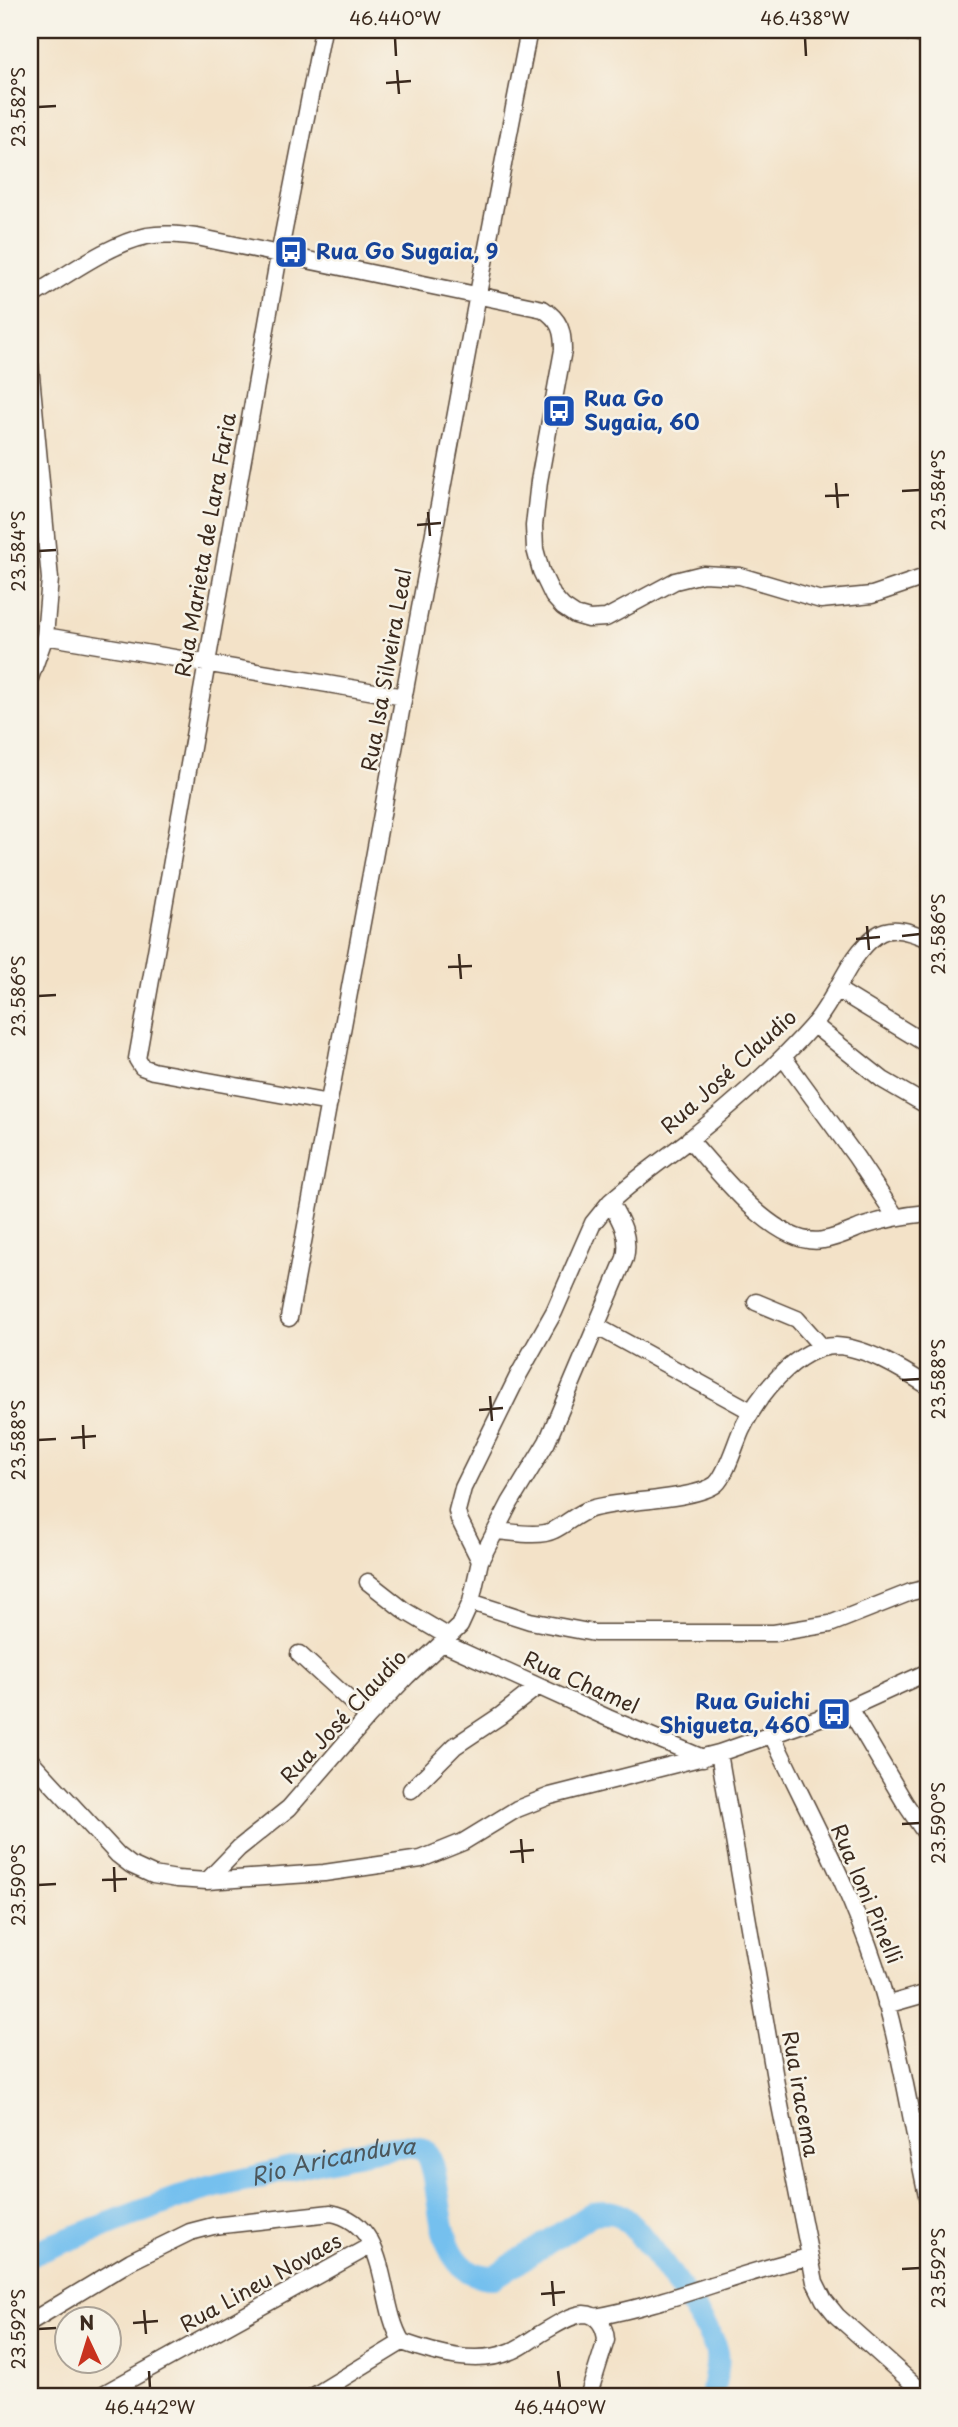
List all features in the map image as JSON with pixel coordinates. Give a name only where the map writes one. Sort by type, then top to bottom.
[{"type":"street","name":"Rua Marieta de Lara Faria","points":[[323,30],[279,255],[206,662],[138,1063],[142,1067],[329,1103]]},
{"type":"street","name":"Rua Isa Silveira Leal","points":[[289,1318],[529,30]]},
{"type":"street","points":[[899,30],[928,36]]},
{"type":"street","points":[[30,297],[117,246],[149,236],[168,234],[197,237],[543,309],[560,325],[563,350],[539,481],[534,526],[536,549],[541,571],[553,596],[575,615],[589,619],[606,618],[675,581],[703,574],[740,576],[821,600],[872,595],[928,576]]},
{"type":"street","points":[[30,366],[50,579],[45,636],[30,678]]},
{"type":"street","points":[[45,636],[404,696]]},
{"type":"street","name":"Rua José Claudio","points":[[480,1561],[457,1511],[463,1488],[508,1396],[554,1312],[593,1223],[610,1202],[689,1139],[783,1057],[814,1025],[856,958],[878,934],[888,930],[908,931],[928,939]]},
{"type":"street","points":[[838,990],[928,1045]]},
{"type":"street","points":[[814,1025],[883,1080],[928,1106]]},
{"type":"street","points":[[783,1057],[896,1217]]},
{"type":"street","points":[[689,1139],[750,1205],[785,1232],[799,1238],[822,1241],[896,1217],[928,1213]]},
{"type":"street","name":"Rua José Claudio","points":[[207,1881],[239,1848],[289,1808],[368,1717],[460,1626],[471,1602],[480,1561],[547,1442],[625,1258],[628,1243],[626,1231],[610,1202]]},
{"type":"street","points":[[756,1302],[797,1319],[822,1348]]},
{"type":"street","points":[[596,1326],[751,1411]]},
{"type":"street","points":[[496,1531],[542,1533],[554,1530],[592,1508],[696,1492],[715,1485],[751,1411],[782,1373],[822,1348],[846,1347],[886,1361],[928,1386]]},
{"type":"street","name":"Rua Chamel","points":[[368,1582],[446,1640],[537,1687],[711,1756]]},
{"type":"street","points":[[471,1602],[530,1621],[594,1633],[774,1633],[830,1624],[911,1592],[928,1588]]},
{"type":"street","points":[[299,1654],[368,1717]]},
{"type":"street","points":[[33,1767],[118,1855],[131,1865],[153,1875],[207,1881],[324,1873],[421,1859],[463,1842],[517,1809],[550,1796],[711,1756],[849,1708],[928,1672]]},
{"type":"street","points":[[411,1790],[455,1746],[537,1687]]},
{"type":"street","points":[[849,1708],[928,1837]]},
{"type":"street","name":"Rua Ioni Pinelli","points":[[772,1735],[860,1925],[875,1965],[928,2200]]},
{"type":"street","name":"Rua iracema","points":[[711,1756],[815,2282],[824,2300],[837,2316],[928,2397]]},
{"type":"street","points":[[886,2005],[928,1993]]},
{"type":"street","points":[[30,2322],[131,2261],[190,2232],[213,2226],[331,2213],[347,2216],[361,2227],[372,2245],[395,2327],[402,2342]]},
{"type":"street","name":"Rua Lineu Novaes","points":[[98,2397],[372,2245]]},
{"type":"street","points":[[312,2397],[402,2342],[439,2353],[482,2358],[514,2350],[576,2315],[587,2314],[595,2317],[636,2309],[744,2273],[809,2257]]},
{"type":"street","points":[[588,2397],[606,2340],[605,2331],[595,2317]]},
{"type":"waterway","name":"Rio Aricanduva","points":[[30,2254],[209,2188],[379,2149],[405,2146],[419,2148],[428,2156],[434,2172],[446,2238],[456,2258],[471,2272],[494,2277],[593,2213],[613,2213],[629,2222],[672,2277],[711,2337],[717,2355],[713,2397]]},
{"type":"place","name":"Rua Go Sugaia, 9","points":[[291,252]]},
{"type":"place","name":"Rua Go Sugaia, 60","points":[[559,411]]},
{"type":"place","name":"Rua Guichi Shigueta, 460","points":[[834,1714]]}]
